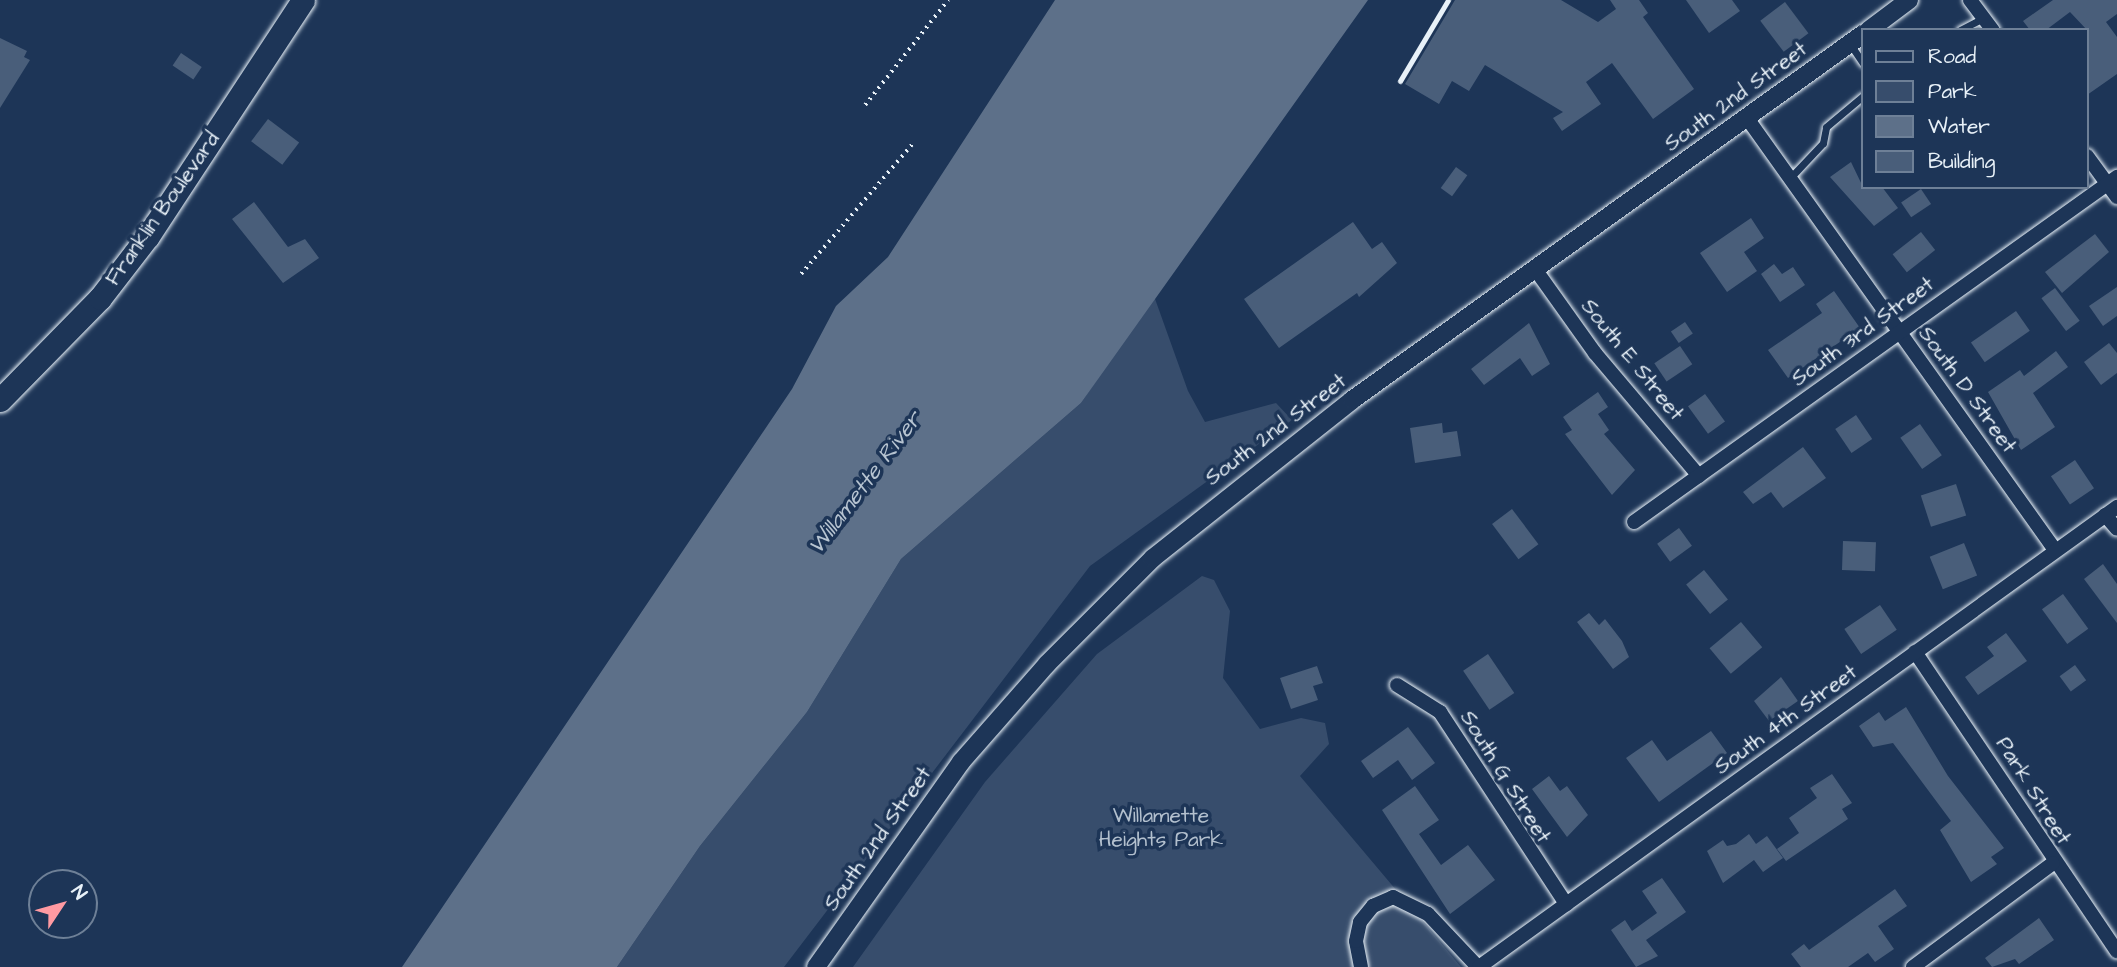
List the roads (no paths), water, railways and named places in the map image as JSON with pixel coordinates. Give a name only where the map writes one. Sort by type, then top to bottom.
[{"type":"main road","name":"Franklin Boulevard","points":[[0,400],[100,298],[148,236],[303,0]]},
{"type":"street","points":[[1871,28],[1909,0]]},
{"type":"street","points":[[1970,0],[1988,24]]},
{"type":"street","name":"South 2nd Street","points":[[816,967],[961,762],[1100,608],[1223,498],[1535,269],[1856,39]]},
{"type":"street","name":"South D Street","points":[[1747,118],[2055,550]]},
{"type":"street","points":[[2089,158],[2112,180],[2117,197]]},
{"type":"street","name":"South 3rd Street","points":[[1633,522],[2112,180]]},
{"type":"street","name":"South E Street","points":[[1535,269],[1595,353],[1699,476]]},
{"type":"street","points":[[2111,511],[2117,529]]},
{"type":"street","name":"South 4th Street","points":[[1478,967],[2111,511]]},
{"type":"street","name":"Park Street","points":[[1915,652],[2053,863],[2117,951]]},
{"type":"street","name":"South G Street","points":[[1397,685],[1440,712],[1566,904]]},
{"type":"street","points":[[1913,967],[2053,863]]},
{"type":"street","points":[[1362,967],[1356,941],[1360,922],[1373,906],[1393,897],[1428,914],[1478,967]]},
{"type":"lane","points":[[1969,28],[1988,24]]},
{"type":"lane","points":[[1856,39],[1862,60]]},
{"type":"lane","points":[[1790,178],[1823,143],[1826,128],[1862,97]]},
{"type":"water","name":"Willamette River","points":[[1055,0],[1368,0],[1081,403],[901,559],[807,712],[700,846],[617,967],[402,967],[792,389],[836,306],[888,257]]},
{"type":"railway","points":[[1400,81],[1448,0]]},
{"type":"park label","name":"Willamette Heights Park","points":[[1161,828]]}]
